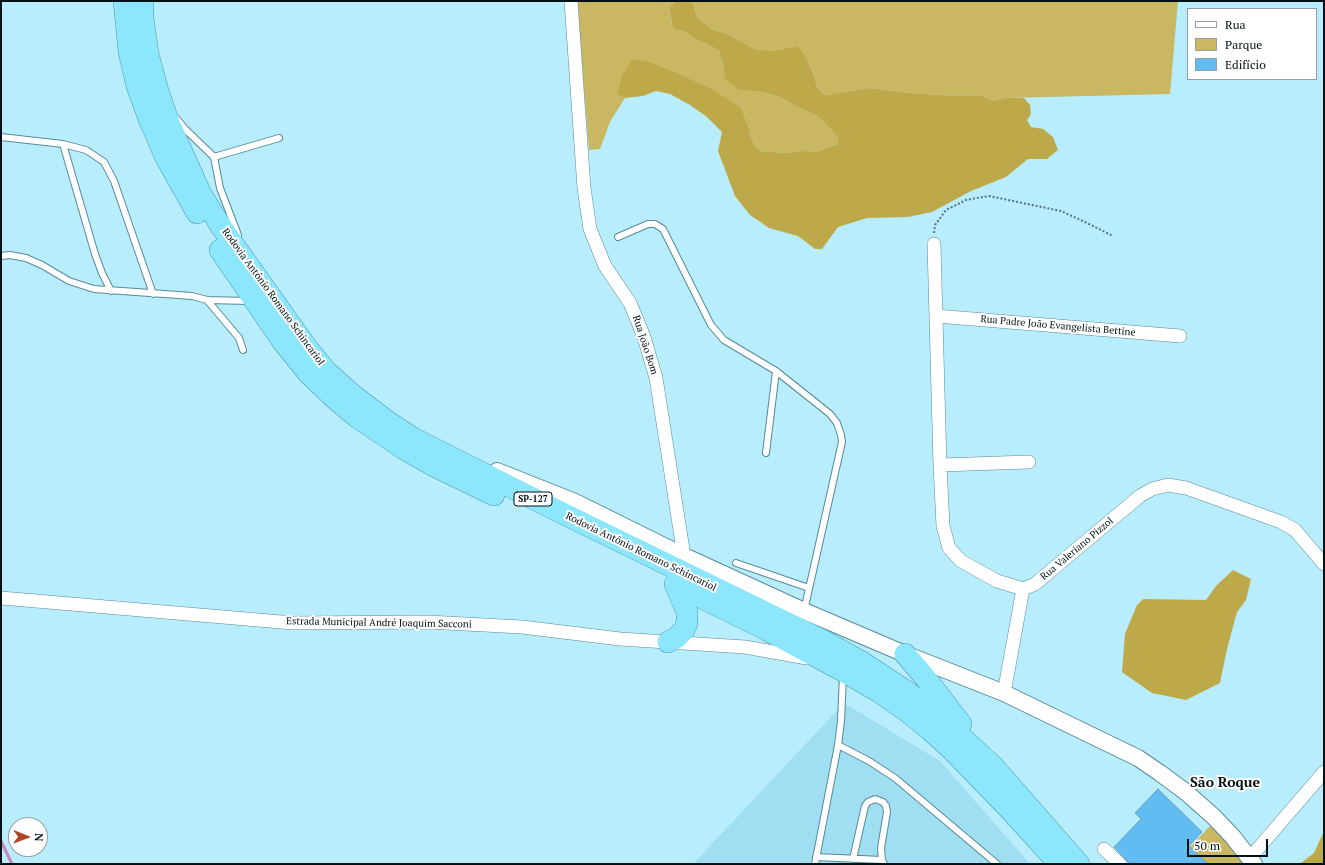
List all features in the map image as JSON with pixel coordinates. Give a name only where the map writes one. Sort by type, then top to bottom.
[{"type":"highway","name":"Rodovia Antônio Romano Schincariol","points":[[124,1],[129,52],[137,86],[159,144],[183,190],[206,228],[283,342],[308,373],[334,398],[380,434],[432,465],[767,630],[879,692],[930,730],[984,781],[1058,864]]},
{"type":"highway","name":"Rodovia Antônio Romano Schincariol","points":[[143,1],[143,18],[148,54],[160,98],[169,123],[201,194],[222,228],[308,349],[327,372],[353,395],[387,421],[413,438],[848,654],[909,693],[940,718],[993,766],[1079,864]]},
{"type":"highway","points":[[668,642],[676,638],[684,630],[687,623],[687,612],[675,584]]},
{"type":"highway","points":[[905,654],[928,681],[993,766]]},
{"type":"street","name":"Rua João Bom","points":[[571,1],[584,188],[590,229],[605,266],[630,303],[646,344],[656,378],[684,556]]},
{"type":"street","points":[[934,244],[943,526],[949,548],[961,561],[997,581],[1023,589],[1004,693]]},
{"type":"street","name":"Rua Padre João Evangelista Bettine","points":[[936,316],[1180,336]]},
{"type":"street","points":[[440,452],[496,471],[575,502],[684,556],[804,611],[905,654],[1004,693],[1138,758],[1187,793],[1214,817],[1233,837],[1252,861],[1324,772]]},
{"type":"street","points":[[940,465],[1029,462]]},
{"type":"street","name":"Rua Valeriano Pizzol","points":[[1023,589],[1036,584],[1140,496],[1152,489],[1168,485],[1186,488],[1281,522],[1295,530],[1324,564]]},
{"type":"street","name":"Estrada Municipal André Joaquim Sacconi","points":[[1,598],[293,623],[428,622],[522,627],[620,639],[745,647],[768,650],[835,667]]},
{"type":"street","points":[[1104,849],[1120,864]]},
{"type":"lane","points":[[160,98],[185,129],[214,158],[220,188],[251,268]]},
{"type":"lane","points":[[1,137],[63,144],[86,150],[104,162],[114,181],[154,294]]},
{"type":"lane","points":[[214,158],[279,138]]},
{"type":"lane","points":[[63,144],[95,254],[102,273],[111,290]]},
{"type":"lane","points":[[618,237],[648,224],[655,224],[663,229],[711,326],[724,340],[776,371],[830,414],[837,423],[842,442],[804,611]]},
{"type":"lane","points":[[1,256],[10,255],[26,258],[42,265],[69,281],[94,289],[192,296],[207,300],[255,301]]},
{"type":"lane","points":[[207,300],[239,338],[243,350]]},
{"type":"lane","points":[[766,453],[776,371]]},
{"type":"lane","points":[[736,563],[809,588]]},
{"type":"lane","points":[[815,864],[838,746],[841,721],[835,667]]},
{"type":"lane","points":[[838,746],[869,761],[895,778],[997,864]]},
{"type":"lane","points":[[816,857],[854,858],[883,862],[881,848],[887,812],[886,806],[883,802],[875,799],[868,802],[854,858]]},
{"type":"path","points":[[934,244],[935,225],[946,210],[966,200],[990,196],[1061,211],[1113,236]]},
{"type":"shaded area","points":[[676,1],[692,2],[697,17],[711,29],[725,33],[755,50],[771,51],[796,46],[802,51],[812,70],[818,89],[825,95],[869,88],[908,93],[960,96],[980,95],[993,101],[1006,98],[1024,98],[1030,105],[1031,114],[1027,120],[1031,127],[1043,129],[1053,137],[1058,150],[1047,159],[1028,159],[1006,177],[971,191],[932,212],[908,217],[867,218],[838,227],[822,249],[815,249],[798,236],[769,228],[750,215],[735,196],[718,151],[722,132],[707,117],[690,105],[670,94],[656,91],[643,96],[625,98],[617,94],[622,76],[633,59],[650,62],[707,86],[741,108],[755,147],[761,151],[786,153],[803,151],[817,152],[838,144],[838,138],[817,116],[778,96],[761,92],[739,90],[725,79],[724,67],[719,51],[706,43],[695,39],[686,32],[673,29],[669,8]]},
{"type":"shaded area","points":[[1233,570],[1251,579],[1246,600],[1237,612],[1220,683],[1186,700],[1152,693],[1122,672],[1125,634],[1137,605],[1143,599],[1206,600],[1216,586]]},
{"type":"shaded area","points":[[844,703],[940,761],[1030,864],[693,864]]},
{"type":"shaded area","points":[[1324,831],[1324,864],[1302,864],[1301,863],[1314,853]]},
{"type":"green space","points":[[577,1],[676,1],[669,9],[673,29],[686,32],[695,39],[706,43],[719,51],[724,67],[739,90],[761,92],[778,96],[817,116],[838,138],[838,144],[817,152],[803,151],[786,153],[762,151],[755,148],[750,132],[707,86],[678,74],[617,93],[625,98],[610,122],[600,149],[589,150]]},
{"type":"green space","points":[[688,1],[1178,1],[1170,94],[1006,98],[993,101],[980,95],[960,96],[908,93],[869,88],[825,95],[818,89],[812,69],[796,46],[771,51],[755,51],[746,44],[725,33],[711,29],[697,17],[692,2]]},
{"type":"green space","points":[[1211,825],[1246,864],[1174,864]]},
{"type":"building","points":[[1158,789],[1202,832],[1189,846],[1208,864],[1130,864],[1114,847],[1141,819],[1135,813]]},
{"type":"waterway","points":[[1,841],[12,864]]},
{"type":"district","name":"São Roque","points":[[1225,783]]}]
